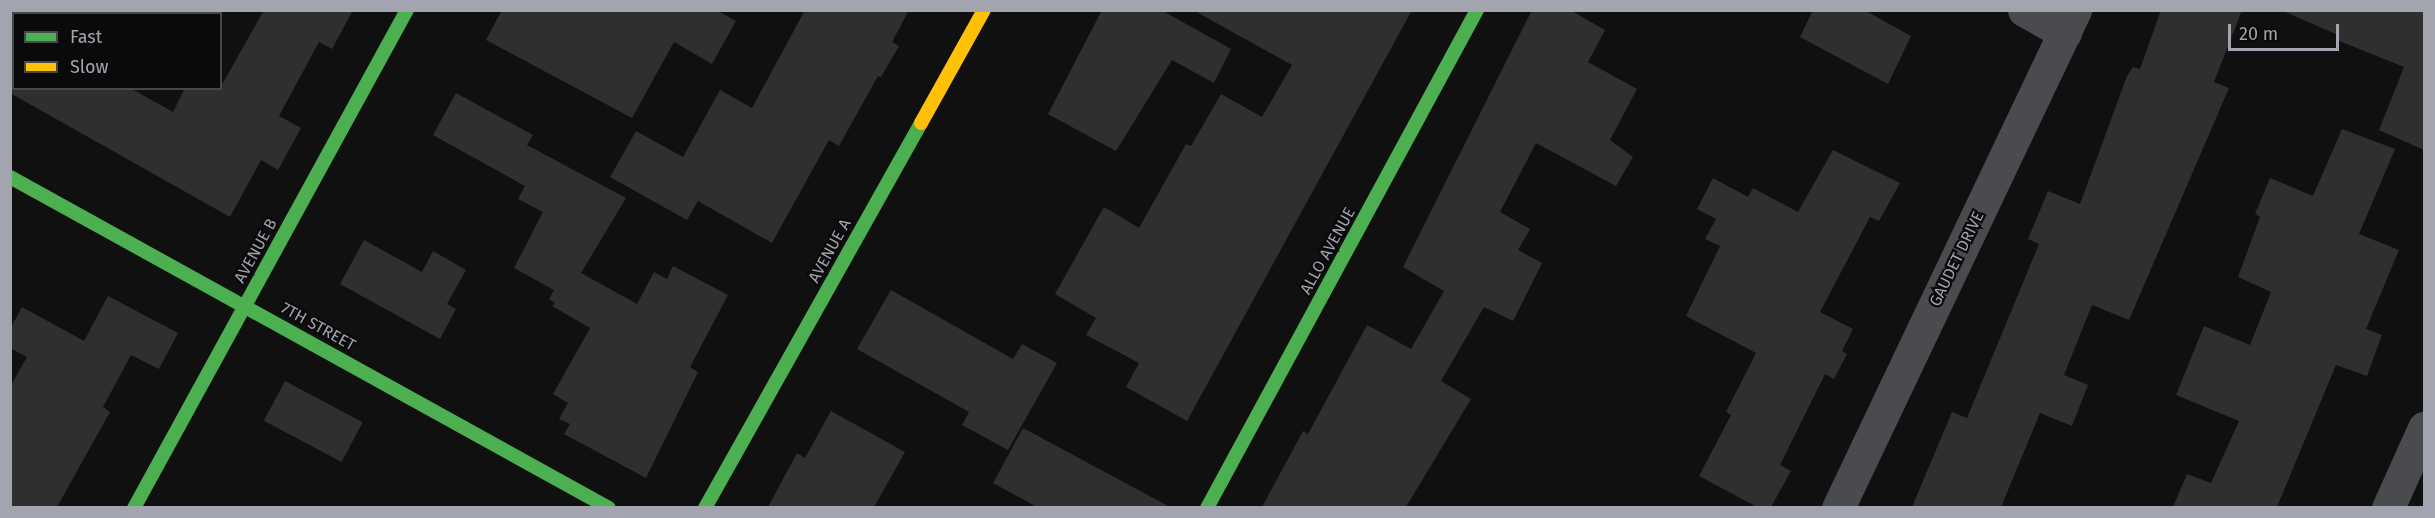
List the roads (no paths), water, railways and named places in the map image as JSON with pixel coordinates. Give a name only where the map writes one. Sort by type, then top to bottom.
[{"type":"street","name":"AVENUE B","points":[[134,507],[407,10]]},
{"type":"street","name":"AVENUE A","points":[[705,507],[984,10]]},
{"type":"street","name":"ALLO AVENUE","points":[[1207,507],[1477,10]]},
{"type":"street","points":[[2024,10],[2070,22]]},
{"type":"street","name":"GAUDET DRIVE","points":[[1838,507],[2070,22]]},
{"type":"street","name":"7TH STREET","points":[[10,177],[609,507]]},
{"type":"street","points":[[2388,507],[2424,428]]}]
